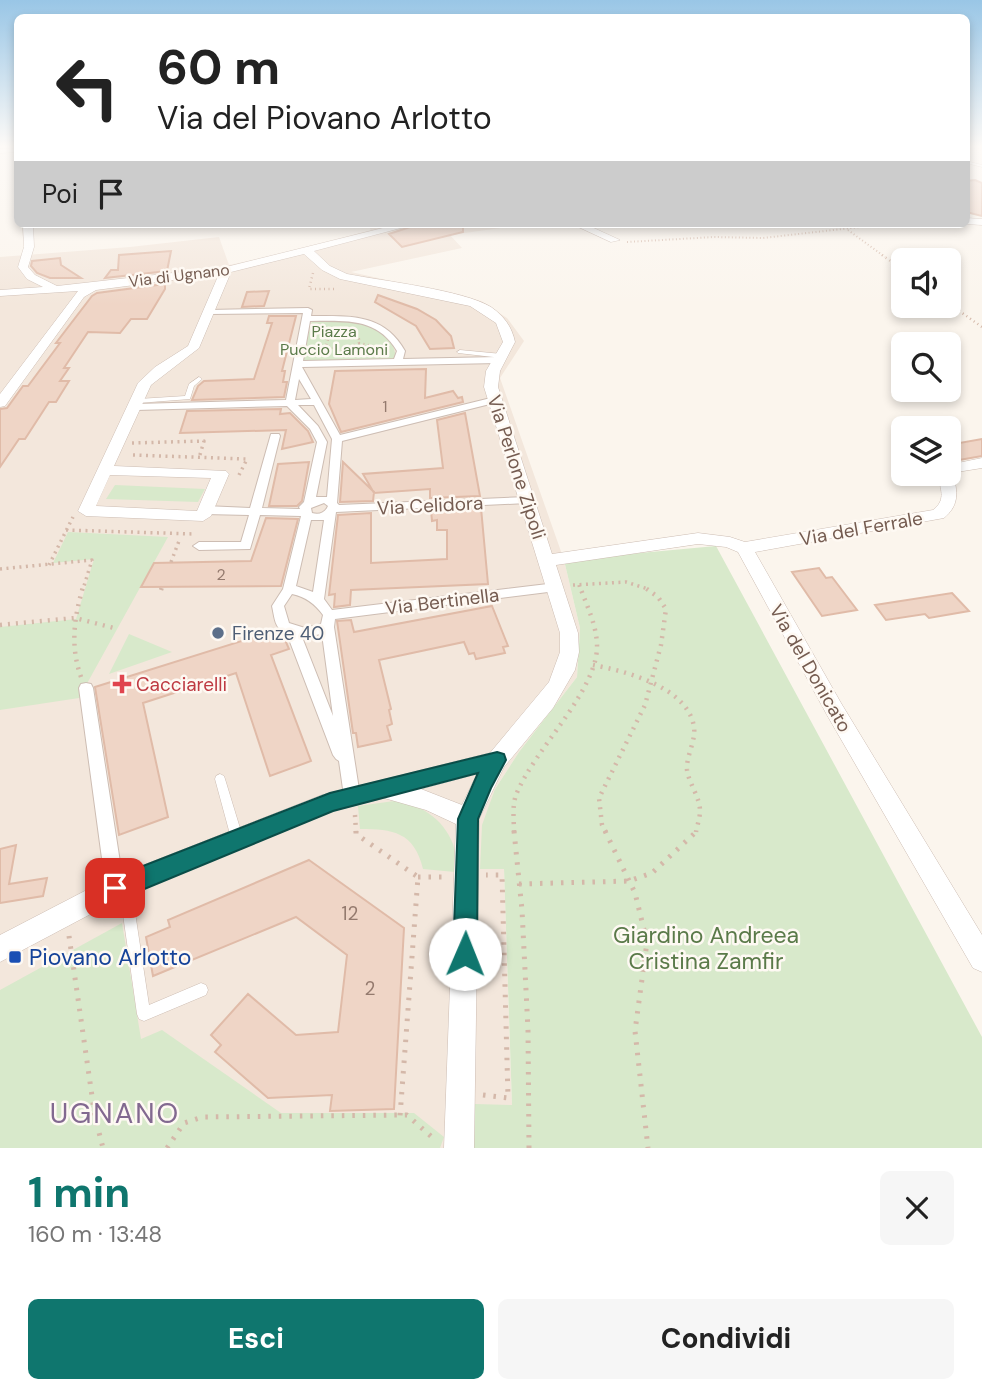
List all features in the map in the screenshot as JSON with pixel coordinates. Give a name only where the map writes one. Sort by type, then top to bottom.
[{"type":"street","points":[[28,228],[29,247],[23,267],[31,277],[43,280],[54,288]]},
{"type":"street","name":"Via di Ugnano","points":[[0,293],[92,287],[226,270],[396,228]]},
{"type":"street","points":[[586,228],[615,240]]},
{"type":"street","name":"Via Perlone Zipoli","points":[[307,251],[332,272],[350,279],[451,297],[484,308],[498,318],[508,334],[508,346],[491,379],[495,400],[547,559],[563,586],[569,633],[568,665],[552,694],[497,760],[482,784],[468,819]]},
{"type":"street","points":[[226,270],[193,348],[151,376],[104,470],[92,511],[204,513],[307,510],[323,499],[332,508]]},
{"type":"street","points":[[0,403],[80,295],[92,287]]},
{"type":"street","points":[[209,312],[307,315],[372,323],[388,330],[401,351],[398,361]]},
{"type":"street","points":[[290,403],[307,315]]},
{"type":"street","points":[[296,364],[500,358]]},
{"type":"street","points":[[296,364],[337,439],[332,508],[318,599],[328,621],[352,794]]},
{"type":"street","points":[[337,439],[495,400]]},
{"type":"street","points":[[137,404],[317,402]]},
{"type":"street","points":[[290,403],[314,428],[321,442],[289,589],[278,606],[279,616],[283,626],[293,632],[308,634],[328,621]]},
{"type":"street","points":[[199,546],[246,546],[275,436]]},
{"type":"street","name":"Via del Ferrale","points":[[744,548],[938,514],[947,507],[950,493],[946,478],[952,470],[982,463]]},
{"type":"street","points":[[104,470],[221,474],[204,513]]},
{"type":"street","name":"Via Celidora","points":[[332,508],[527,500]]},
{"type":"street","points":[[307,510],[318,518],[332,508]]},
{"type":"street","points":[[547,559],[613,553],[699,539],[733,542],[744,548]]},
{"type":"street","name":"Via del Donicato","points":[[744,548],[834,709],[982,959]]},
{"type":"street","name":"Via Bertinella","points":[[328,621],[563,586]]},
{"type":"street","points":[[289,589],[318,599]]},
{"type":"street","points":[[293,632],[352,794]]},
{"type":"street","points":[[86,688],[120,887]]},
{"type":"street","points":[[0,948],[120,887],[352,794],[497,760]]},
{"type":"street","points":[[382,788],[431,801],[468,819],[467,876],[448,1145]]},
{"type":"lane","points":[[460,352],[500,358]]},
{"type":"lane","points":[[137,404],[188,398],[191,384],[199,379]]},
{"type":"lane","points":[[220,779],[237,840]]},
{"type":"lane","points":[[120,887],[144,1014],[201,990]]},
{"type":"path","points":[[615,240],[646,242],[697,237],[763,238],[852,228]]},
{"type":"path","points":[[847,229],[891,261]]},
{"type":"path","points":[[315,265],[309,289],[342,289]]},
{"type":"path","points":[[961,312],[982,327]]},
{"type":"path","points":[[337,335],[351,335],[359,339],[357,346],[345,351],[326,346],[328,339],[337,335]]},
{"type":"path","points":[[118,443],[204,441],[199,458]]},
{"type":"path","points":[[49,565],[75,514],[92,511],[88,530]]},
{"type":"path","points":[[66,530],[180,537],[195,534],[204,513]]},
{"type":"path","points":[[171,562],[180,537]]},
{"type":"path","points":[[0,569],[92,560],[75,618],[72,639],[75,665],[86,688]]},
{"type":"path","points":[[563,586],[640,584],[653,590],[666,609],[661,645],[645,705],[599,799],[602,825],[629,881],[647,942],[635,1031],[648,1148]]},
{"type":"path","points":[[529,1148],[528,1030],[514,838],[515,799],[525,776],[591,675],[597,647],[595,627],[579,585]]},
{"type":"path","points":[[0,625],[75,618],[118,629]]},
{"type":"path","points":[[519,884],[629,881],[652,873],[695,834],[700,809],[688,769],[694,728],[689,714],[676,698],[651,682],[626,671],[593,664]]},
{"type":"path","points":[[352,794],[356,834],[418,877],[502,875],[508,1098],[482,1095],[480,1108]]},
{"type":"path","points":[[400,1115],[418,877]]},
{"type":"path","points":[[64,914],[73,957],[95,1117],[103,1148]]},
{"type":"path","points":[[167,1148],[180,1125],[196,1116],[407,1115],[448,1145]]},
{"type":"shaded area","points":[[370,228],[500,228],[450,235],[462,248],[351,272],[481,301],[507,318],[524,341],[500,378],[564,560],[580,628],[577,677],[519,752],[495,789],[504,869],[512,1105],[472,1148],[0,1148],[0,257],[219,237],[229,265],[287,253],[371,230]]},
{"type":"green space","name":"Piazza Puccio Lamoni","points":[[312,321],[352,321],[377,328],[393,345],[396,359],[302,361]]},
{"type":"green space","points":[[115,485],[205,489],[198,502],[106,499]]},
{"type":"green space","points":[[68,532],[168,537],[79,698],[0,710],[0,627],[76,619],[94,559],[53,563]]},
{"type":"green space","name":"Giardino Andreea Cristina Zamfir","points":[[716,546],[982,1037],[982,1148],[472,1148],[475,1104],[512,1105],[504,869],[480,869],[482,825],[495,789],[519,752],[577,677],[580,628],[564,560]]},
{"type":"green space","points":[[129,634],[172,652],[109,674]]},
{"type":"green space","points":[[394,801],[413,805],[437,820],[449,835],[454,847],[455,872],[423,869],[414,847],[401,835],[382,830],[360,829],[358,806]]},
{"type":"green space","points":[[122,923],[141,1039],[162,1030],[281,1113],[414,1113],[444,1137],[440,1148],[0,1148],[0,990]]},
{"type":"building","points":[[970,199],[982,199],[982,216],[970,213]]},
{"type":"building","points":[[407,228],[463,228],[463,232],[402,247],[389,234]]},
{"type":"building","points":[[171,251],[167,271],[105,278],[111,270],[118,270],[119,255]]},
{"type":"building","points":[[60,258],[61,265],[81,278],[50,278],[37,273],[31,266],[32,261]]},
{"type":"building","points":[[165,284],[165,289],[147,319],[131,319],[120,333],[88,332],[64,368],[69,368],[60,381],[69,381],[56,402],[49,402],[25,439],[19,439],[0,467],[0,409],[7,408],[23,386],[28,386],[60,343],[56,343],[92,296],[97,293]]},
{"type":"building","points":[[269,291],[264,306],[242,307],[247,292]]},
{"type":"building","points":[[378,295],[417,309],[436,320],[451,336],[454,348],[430,349],[416,326],[375,302]]},
{"type":"building","points":[[269,316],[296,316],[282,371],[285,371],[283,382],[287,382],[284,397],[192,400],[198,386],[204,381],[254,379],[272,323],[267,323]]},
{"type":"building","points":[[426,369],[425,398],[453,391],[458,398],[462,397],[463,402],[341,432],[329,404],[335,371]]},
{"type":"building","points":[[281,409],[280,414],[290,413],[308,431],[313,442],[282,449],[286,430],[180,433],[187,411]]},
{"type":"building","points":[[465,413],[480,496],[430,498],[430,489],[374,493],[363,474],[443,468],[437,420]]},
{"type":"building","points":[[982,439],[982,456],[961,460],[961,443]]},
{"type":"building","points":[[309,462],[302,501],[297,506],[269,506],[278,464]]},
{"type":"building","points":[[343,462],[374,492],[373,501],[340,502]]},
{"type":"building","points":[[481,508],[488,584],[351,590],[350,605],[334,607],[335,594],[329,595],[338,515],[371,513],[371,563],[447,559],[447,530],[437,530],[437,520],[432,521],[431,510]]},
{"type":"building","points":[[266,518],[298,519],[281,586],[141,587],[154,563],[251,561]]},
{"type":"building","points":[[819,568],[826,578],[832,577],[857,610],[822,616],[792,572]]},
{"type":"building","points":[[952,593],[969,611],[929,618],[925,614],[886,620],[875,605]]},
{"type":"building","points":[[492,606],[508,646],[503,647],[505,653],[476,659],[474,653],[469,654],[464,642],[379,660],[391,709],[392,724],[387,726],[391,740],[358,747],[356,733],[353,733],[337,621],[351,620],[354,632]]},
{"type":"building","points":[[277,630],[283,635],[289,649],[271,655],[311,761],[270,776],[236,673],[143,703],[168,817],[119,835],[95,687]]},
{"type":"building","points":[[16,845],[9,884],[47,878],[43,896],[0,903],[0,849]]},
{"type":"building","points":[[309,860],[404,928],[394,1109],[330,1111],[332,1095],[268,1098],[215,1052],[221,1045],[211,1035],[248,994],[296,1035],[338,1032],[347,955],[296,917],[153,976],[146,937],[170,927],[168,920]]},
{"type":"place","name":"Firenze 40","points":[[218,633]]},
{"type":"place","name":"Cacciarelli","points":[[122,684]]},
{"type":"place","name":"Piovano Arlotto","points":[[15,957]]},
{"type":"district","name":"UGNANO","points":[[115,1113]]},
{"type":"route","points":[[115,888],[330,802],[497,760],[482,784],[468,819],[465,954]]}]
